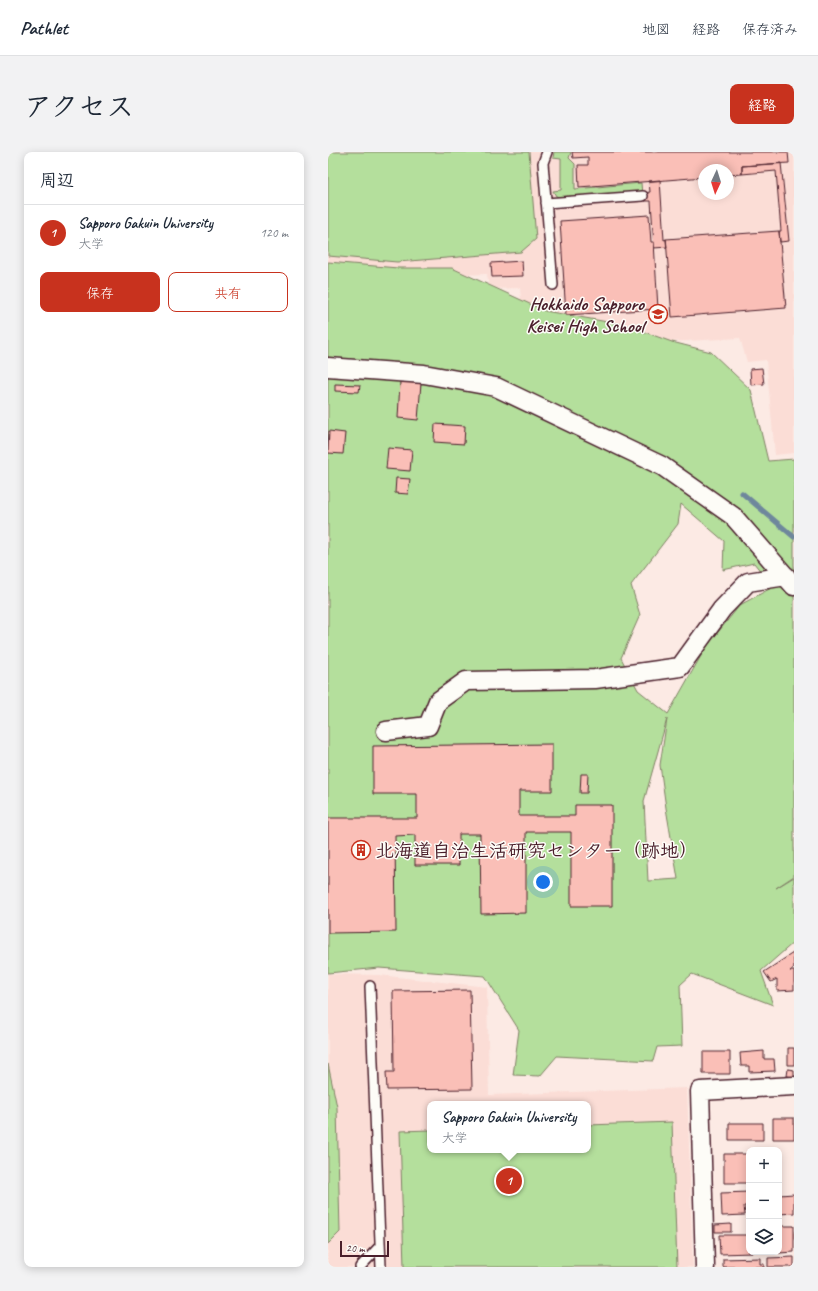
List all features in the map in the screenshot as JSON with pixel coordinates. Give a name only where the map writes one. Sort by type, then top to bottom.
[{"type":"street","points":[[328,367],[424,374],[496,387],[662,466],[733,516],[790,581]]},
{"type":"street","points":[[386,731],[428,726],[438,701],[466,680],[595,678],[680,667],[722,609],[748,582],[790,581]]},
{"type":"street","points":[[705,1267],[700,1091],[794,1086]]},
{"type":"lane","points":[[547,152],[543,163],[553,285]]},
{"type":"lane","points":[[546,203],[643,196]]},
{"type":"lane","points":[[370,986],[381,1267]]},
{"type":"lane","points":[[360,1267],[380,1246]]},
{"type":"shaded area","name":"Hokkaido Sapporo Keisei High School","points":[[328,152],[794,152],[794,453],[775,455],[766,360],[747,362],[740,338],[525,350],[520,288],[489,289],[487,274],[328,280]]},
{"type":"shaded area","points":[[328,974],[379,975],[487,987],[489,1095],[687,1088],[693,1267],[328,1267]]},
{"type":"green space","points":[[328,152],[529,152],[536,239],[521,252],[397,262],[328,256]]},
{"type":"green space","points":[[554,152],[571,152],[569,158],[575,164],[575,189],[641,183],[642,194],[564,199],[556,196],[553,191],[561,190],[561,159],[553,158]]},
{"type":"green space","points":[[328,262],[398,268],[452,268],[545,311],[625,325],[672,342],[711,352],[751,390],[768,461],[794,459],[794,876],[776,888],[794,877],[794,942],[761,971],[773,1005],[692,974],[680,985],[682,1046],[657,1047],[653,1061],[557,1056],[540,1076],[513,1075],[519,1030],[485,976],[379,968],[328,973]],"holes":[[[681,504],[724,541],[723,570],[754,563],[773,587],[740,605],[706,647],[668,714],[638,690],[621,658],[640,615],[631,585],[678,524]],[[667,719],[660,765],[678,879],[648,881],[644,801]]]},
{"type":"green space","points":[[328,1064],[337,1107],[340,1232],[328,1244]]},
{"type":"green space","points":[[672,1122],[677,1267],[404,1267],[400,1131],[427,1130],[427,1153],[591,1153],[591,1125]]},
{"type":"building","points":[[572,152],[788,152],[789,163],[742,166],[742,174],[734,175],[734,164],[698,164],[698,177],[579,187],[578,165],[588,165],[588,157],[573,158]]},
{"type":"building","points":[[781,163],[789,241],[780,242],[779,231],[781,231],[776,171],[742,174],[742,166]]},
{"type":"building","points":[[660,180],[664,240],[666,239],[667,247],[654,248],[651,201],[645,201],[644,193],[650,192],[649,181]]},
{"type":"building","points":[[649,215],[651,242],[654,242],[658,309],[566,315],[560,221]]},
{"type":"building","points":[[779,231],[786,308],[672,317],[666,239]]},
{"type":"building","points":[[522,261],[523,276],[492,277],[491,263]]},
{"type":"building","points":[[762,368],[764,384],[751,385],[750,369]]},
{"type":"building","points":[[400,382],[421,383],[418,420],[398,418]]},
{"type":"building","points":[[335,384],[360,385],[359,392],[335,391]]},
{"type":"building","points":[[435,424],[465,426],[464,444],[434,442]]},
{"type":"building","points":[[329,431],[345,433],[343,454],[328,453]]},
{"type":"building","points":[[388,448],[412,450],[410,471],[386,469]]},
{"type":"building","points":[[396,478],[410,479],[408,494],[395,493]]},
{"type":"building","name":"北海道自治生活研究センター（跡地）","points":[[552,744],[552,791],[519,791],[519,816],[575,816],[575,805],[612,805],[612,906],[571,906],[571,832],[526,832],[526,913],[481,914],[480,834],[459,834],[459,865],[415,865],[415,835],[395,836],[396,932],[328,933],[328,818],[417,818],[417,794],[373,794],[373,746]]},
{"type":"building","points":[[581,774],[588,774],[587,793],[580,793]]},
{"type":"building","points":[[793,953],[794,968],[790,971],[794,971],[794,990],[777,991],[777,979],[771,982],[764,972]]},
{"type":"building","points":[[470,990],[472,1089],[387,1090],[386,1072],[394,1072],[393,991]]},
{"type":"building","points":[[788,1048],[794,1048],[794,1065],[788,1065]]},
{"type":"building","points":[[764,1051],[764,1059],[774,1059],[775,1071],[749,1072],[749,1066],[741,1066],[740,1053]]},
{"type":"building","points":[[703,1052],[730,1052],[730,1074],[703,1074]]},
{"type":"building","points":[[788,1069],[794,1070],[794,1077],[787,1076]]},
{"type":"building","points":[[773,1118],[794,1118],[794,1139],[773,1139]]},
{"type":"building","points":[[729,1123],[763,1123],[763,1140],[729,1140]]},
{"type":"building","points":[[724,1154],[746,1154],[746,1183],[724,1183]]},
{"type":"building","points":[[746,1192],[746,1206],[744,1206],[745,1215],[722,1216],[721,1193]]},
{"type":"building","points":[[794,1194],[794,1213],[782,1214],[782,1195]]},
{"type":"building","points":[[731,1224],[731,1232],[715,1232],[715,1225]]},
{"type":"building","points":[[782,1226],[794,1226],[794,1252],[782,1253]]},
{"type":"building","points":[[719,1235],[746,1235],[746,1253],[720,1254]]},
{"type":"building","points":[[794,1257],[794,1267],[768,1267],[768,1258]]},
{"type":"building","points":[[760,1258],[760,1264],[764,1264],[764,1267],[723,1267],[723,1259]]},
{"type":"waterway","points":[[742,493],[794,537]]},
{"type":"place","name":"Hokkaido Sapporo Keisei High School","points":[[658,314]]},
{"type":"place","name":"北海道自治生活研究センター（跡地）","points":[[361,850]]},
{"type":"place","name":"Sapporo Gakuin University","points":[[509,1181]]}]
